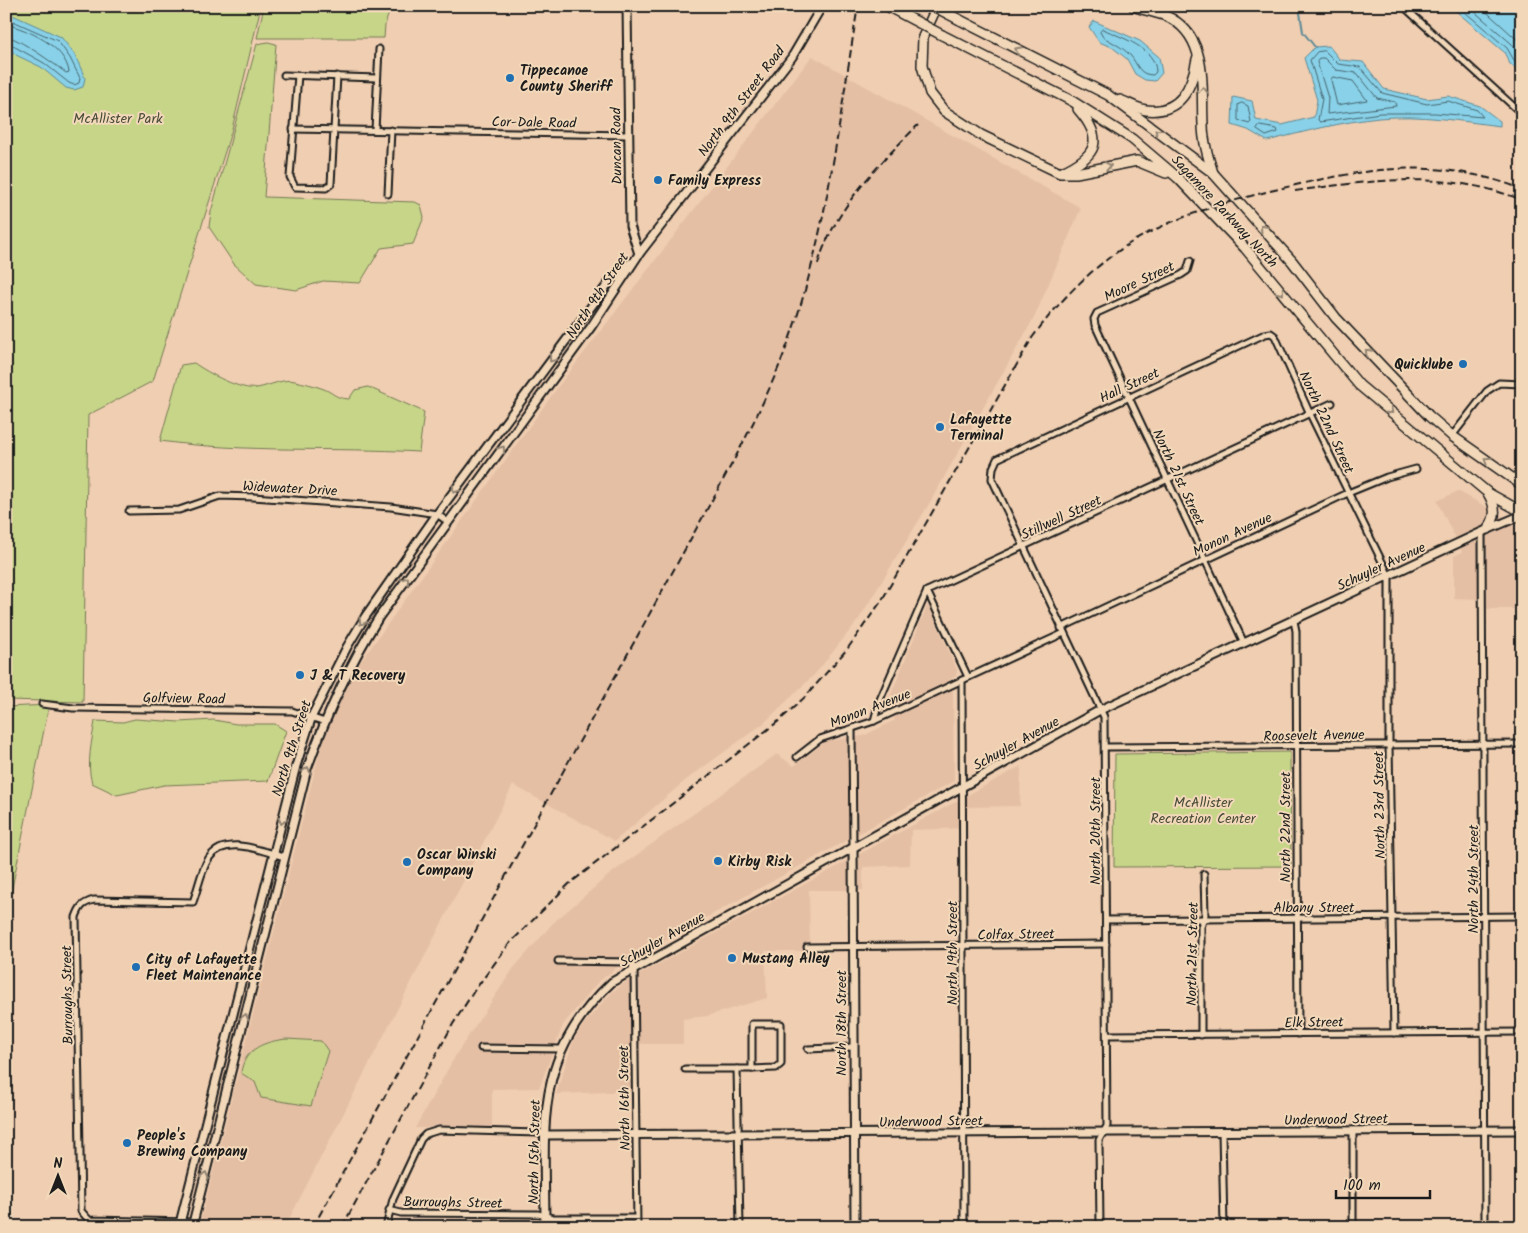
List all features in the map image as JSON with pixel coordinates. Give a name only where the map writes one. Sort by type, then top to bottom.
[{"type":"highway","name":"Sagamore Parkway North","points":[[887,6],[1072,101],[1132,139],[1178,178],[1245,248],[1359,385],[1488,493],[1522,514]]},
{"type":"highway","name":"Sagamore Parkway North","points":[[933,6],[1108,95],[1213,173],[1292,261],[1336,318],[1429,416],[1452,436],[1522,485]]},
{"type":"highway","points":[[937,6],[923,37],[921,52],[925,80],[930,93],[944,111],[981,135],[1060,173],[1076,173],[1137,161],[1178,178]]},
{"type":"highway","points":[[1133,6],[1167,17],[1188,33],[1198,51],[1203,78],[1202,126],[1206,152],[1213,173]]},
{"type":"highway","points":[[1108,95],[1145,110],[1161,109],[1174,104],[1191,87],[1198,51]]},
{"type":"highway","points":[[1060,173],[1081,163],[1091,154],[1094,139],[1090,122],[1072,101]]},
{"type":"highway","points":[[1485,531],[1495,517],[1488,493]]},
{"type":"main road","name":"Duncan Road","points":[[627,6],[630,226],[639,254]]},
{"type":"main road","name":"North 9th Street Road","points":[[639,254],[792,57],[822,6]]},
{"type":"main road","name":"North 9th Street","points":[[179,1224],[296,766],[312,716],[360,625],[437,514],[608,284],[639,254]]},
{"type":"main road","name":"North 9th Street","points":[[193,1224],[307,770],[325,722],[368,635],[591,327],[639,254]]},
{"type":"main road","name":"Schuyler Avenue","points":[[561,1049],[575,1022],[591,1002],[612,982],[634,969],[1100,710],[1522,514]]},
{"type":"main road","name":"North 18th Street","points":[[853,848],[855,1227]]},
{"type":"main road","name":"North 15th Street","points":[[545,1227],[545,1135],[548,1090],[561,1049]]},
{"type":"main road","name":"Underwood Street","points":[[545,1135],[854,1135],[1522,1130]]},
{"type":"street","points":[[1403,6],[1522,114]]},
{"type":"street","points":[[375,130],[379,49]]},
{"type":"street","points":[[284,75],[377,78]]},
{"type":"street","points":[[298,75],[290,177],[295,188],[326,188],[331,184],[337,76]]},
{"type":"street","name":"Cor-Dale Road","points":[[294,129],[628,135]]},
{"type":"street","points":[[388,194],[392,130]]},
{"type":"street","name":"Moore Street","points":[[1094,319],[1097,313],[1181,275],[1187,271],[1190,262]]},
{"type":"street","name":"North 21st Street","points":[[1094,319],[1095,325],[1244,643]]},
{"type":"street","name":"Hall Street","points":[[997,458],[1265,334],[1271,333]]},
{"type":"street","name":"North 22nd Street","points":[[1271,333],[1275,336],[1310,414],[1389,576]]},
{"type":"street","points":[[1452,436],[1487,391],[1498,383],[1522,384]]},
{"type":"street","name":"Stillwell Street","points":[[927,591],[1332,404]]},
{"type":"street","name":"North 20th Street","points":[[997,458],[993,468],[992,479],[1104,717],[1106,747],[1107,1126],[1101,1132],[1099,1140],[1100,1227]]},
{"type":"street","name":"Monon Avenue","points":[[1061,628],[1348,493],[1387,476],[1416,470]]},
{"type":"street","name":"Widewater Drive","points":[[129,511],[179,510],[220,496],[348,503],[437,514],[448,522]]},
{"type":"street","name":"North 24th Street","points":[[1485,531],[1483,744],[1485,1227]]},
{"type":"street","name":"North 23rd Street","points":[[1389,576],[1388,745],[1394,1033]]},
{"type":"street","points":[[927,591],[968,677]]},
{"type":"street","points":[[874,721],[879,702],[927,591]]},
{"type":"street","name":"North 22nd Street","points":[[1294,621],[1298,1034]]},
{"type":"street","name":"Monon Avenue","points":[[797,758],[820,739],[852,730],[874,721],[1064,634]]},
{"type":"street","name":"North 19th Street","points":[[962,680],[964,1227]]},
{"type":"street","name":"Golfview Road","points":[[42,704],[73,708],[292,711],[312,716],[325,722]]},
{"type":"street","name":"North 18th Street","points":[[852,730],[853,848]]},
{"type":"street","name":"Roosevelt Avenue","points":[[1106,747],[1522,744]]},
{"type":"street","name":"Burroughs Street","points":[[193,1224],[89,1220],[81,1211],[76,917],[80,907],[85,902],[94,900],[193,902],[209,858],[221,848],[242,847],[285,857]]},
{"type":"street","name":"North 21st Street","points":[[1202,1035],[1204,874]]},
{"type":"street","name":"Albany Street","points":[[1106,920],[1522,916]]},
{"type":"street","name":"Colfax Street","points":[[807,947],[1106,944]]},
{"type":"street","points":[[558,961],[631,962],[634,969]]},
{"type":"street","name":"North 16th Street","points":[[634,969],[636,1227]]},
{"type":"street","points":[[685,1069],[776,1068],[780,1064],[780,1024],[752,1024],[752,1068]]},
{"type":"street","name":"Elk Street","points":[[1106,1035],[1522,1032]]},
{"type":"street","points":[[808,1049],[854,1047]]},
{"type":"street","points":[[481,1048],[561,1049]]},
{"type":"street","points":[[737,1069],[740,1227]]},
{"type":"street","name":"Underwood Street","points":[[386,1227],[389,1210],[407,1168],[426,1134],[439,1130],[538,1133],[545,1135]]},
{"type":"street","points":[[1353,1131],[1353,1227]]},
{"type":"street","points":[[1222,1132],[1224,1227]]},
{"type":"street","name":"Burroughs Street","points":[[389,1210],[401,1213],[545,1215],[553,1218],[636,1218]]},
{"type":"shaded area","points":[[812,56],[1081,208],[1035,316],[929,504],[859,619],[816,673],[764,723],[686,780],[615,841],[513,785],[285,1227],[199,1227],[318,758],[330,722],[352,674],[557,388]]},
{"type":"shaded area","points":[[1458,491],[1522,527],[1522,609],[1478,609],[1478,599],[1454,598],[1454,556],[1462,552],[1437,501]]},
{"type":"shaded area","points":[[928,604],[957,670],[956,676],[948,681],[953,692],[954,781],[619,966],[597,983],[563,1025],[539,1088],[492,1089],[492,1127],[415,1128],[457,1053],[513,969],[553,923],[610,874],[777,754],[794,766],[826,741],[863,736],[895,720],[887,704]]},
{"type":"shaded area","points":[[1021,766],[1020,806],[967,807],[967,828],[911,830],[910,865],[863,867],[863,890],[809,890],[810,951],[765,951],[767,998],[707,1016],[683,1019],[683,1044],[638,1044],[638,1091],[556,1094],[573,1042],[583,1025],[611,993],[624,983]]},
{"type":"shaded area","points":[[6,1222],[50,1222],[70,1227],[6,1227]]},
{"type":"green space","name":"McAllister Park","points":[[6,6],[261,6],[232,129],[153,381],[88,415],[83,702],[6,700]]},
{"type":"green space","points":[[264,6],[391,6],[385,25],[384,38],[257,38]]},
{"type":"green space","points":[[268,42],[276,44],[264,197],[415,202],[421,205],[424,217],[413,244],[381,248],[360,283],[323,281],[296,290],[256,284],[234,264],[209,227],[211,212],[257,44]]},
{"type":"green space","points":[[194,363],[208,372],[242,387],[257,388],[291,380],[318,387],[337,396],[349,399],[355,390],[368,387],[424,412],[419,452],[225,447],[160,441],[181,365]]},
{"type":"green space","points":[[49,705],[6,918],[6,707]]},
{"type":"green space","points":[[135,719],[179,722],[214,720],[236,724],[275,724],[286,731],[268,781],[164,785],[117,795],[92,783],[90,760],[95,721],[123,722]]},
{"type":"green space","name":"McAllister Recreation Center","points":[[1290,752],[1291,866],[1114,867],[1115,754]]},
{"type":"green space","points":[[287,1039],[321,1041],[328,1051],[311,1106],[261,1098],[255,1082],[241,1073],[247,1057],[257,1047]]},
{"type":"water","points":[[1450,6],[1522,6],[1522,74],[1510,64],[1504,52]]},
{"type":"water","points":[[6,12],[61,37],[75,55],[85,78],[83,87],[74,90],[66,88],[41,67],[16,55],[6,46]]},
{"type":"water","points":[[1094,21],[1140,41],[1159,57],[1162,73],[1155,81],[1145,80],[1135,74],[1127,59],[1112,47],[1099,42],[1089,27]]},
{"type":"water","points":[[1329,46],[1340,60],[1363,62],[1384,89],[1427,99],[1448,96],[1480,106],[1500,121],[1500,126],[1440,119],[1394,117],[1336,125],[1267,141],[1248,130],[1232,125],[1233,97],[1252,101],[1256,120],[1282,125],[1314,117],[1317,100],[1304,58],[1315,47]]},
{"type":"waterway","points":[[1299,6],[1303,32],[1315,47]]},
{"type":"railway","points":[[313,1227],[734,460],[770,388],[788,343],[813,261],[838,134],[858,6]]},
{"type":"railway","points":[[818,264],[825,244],[846,206],[888,155],[918,125]]},
{"type":"railway","points":[[342,1227],[453,1024],[474,991],[509,944],[569,884],[780,720],[806,696],[848,648],[882,600],[1032,338],[1065,298],[1103,262],[1132,242],[1181,218],[1249,197],[1332,177],[1394,169],[1425,169],[1489,178],[1522,189]]},
{"type":"railway","points":[[1295,191],[1381,181],[1438,181],[1466,184],[1522,200]]},
{"type":"place","name":"Tippecanoe County Sheriff","points":[[510,78]]},
{"type":"place","name":"Family Express","points":[[658,180]]},
{"type":"place","name":"Quicklube","points":[[1463,364]]},
{"type":"place","name":"Lafayette Terminal","points":[[940,427]]},
{"type":"place","name":"J & T Recovery","points":[[300,675]]},
{"type":"place","name":"Kirby Risk","points":[[718,861]]},
{"type":"place","name":"Oscar Winski Company","points":[[407,862]]},
{"type":"place","name":"Mustang Alley","points":[[732,958]]},
{"type":"place","name":"City of Lafayette Fleet Maintenance","points":[[136,967]]},
{"type":"place","name":"People's Brewing Company","points":[[127,1143]]}]
